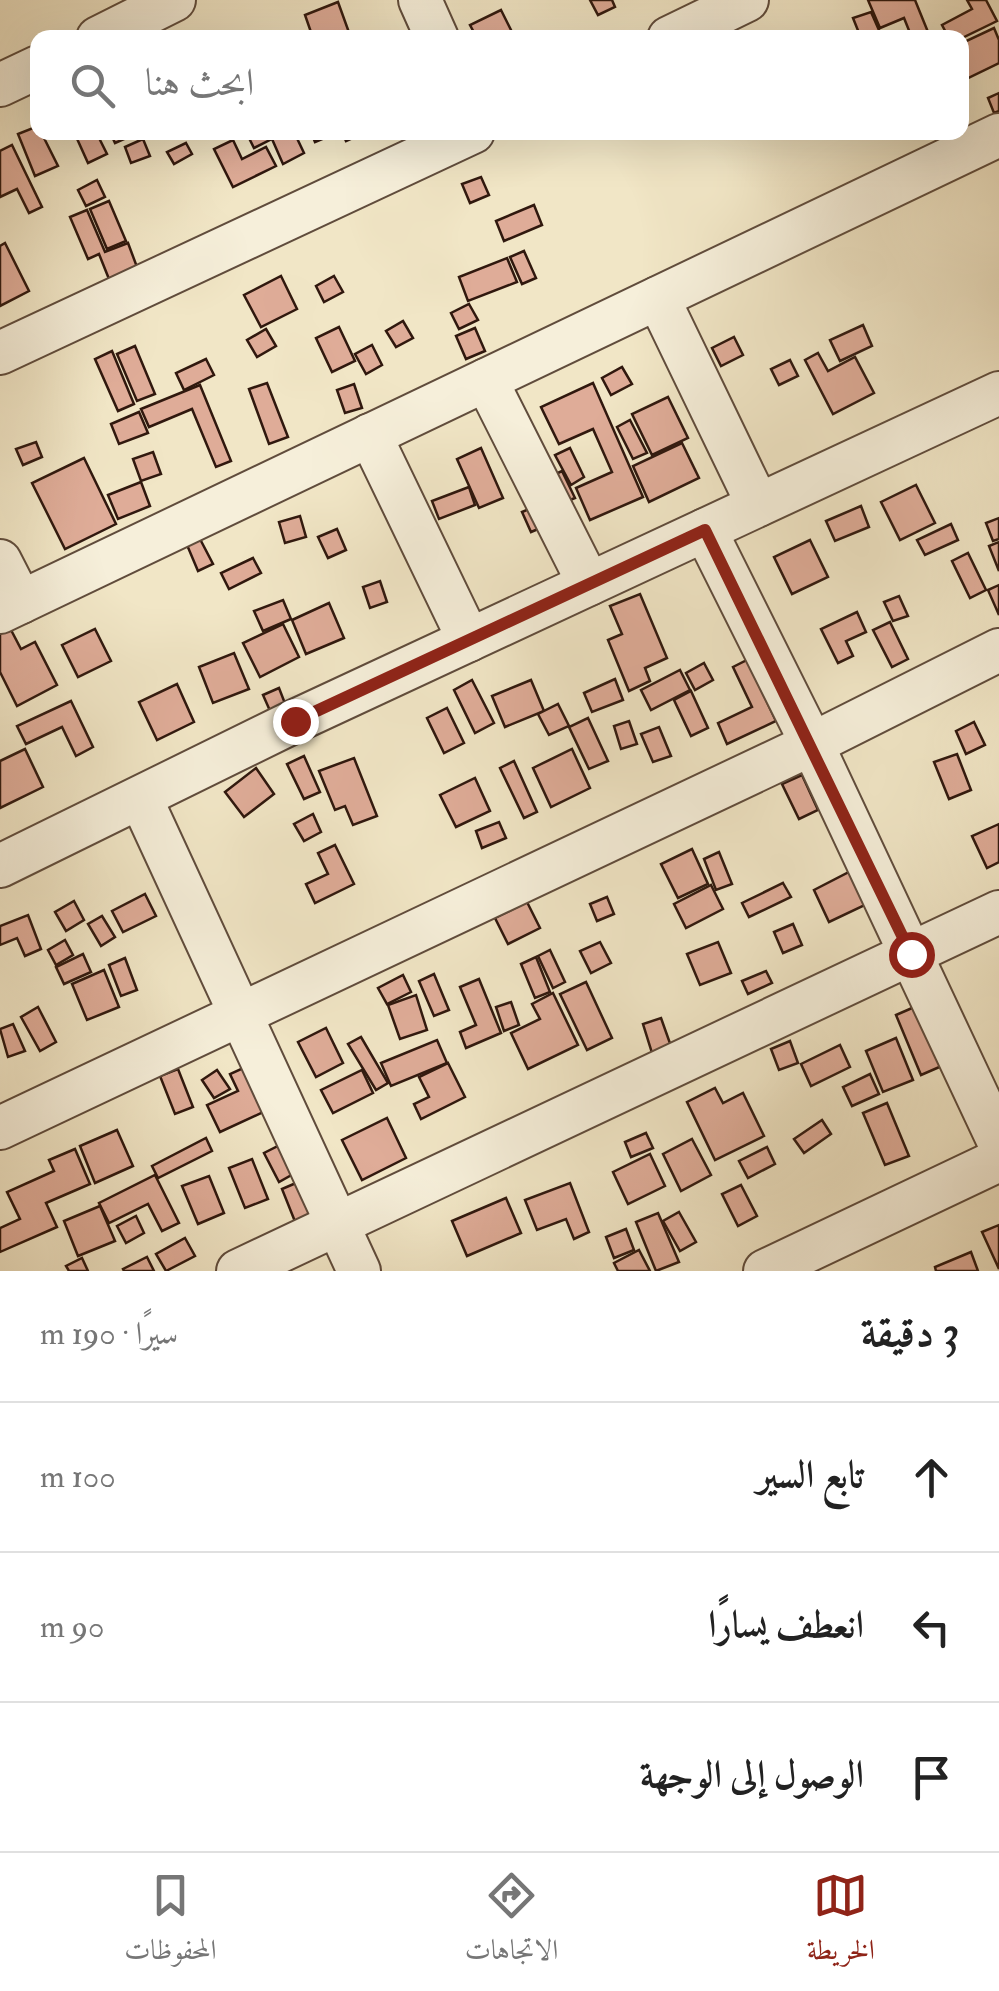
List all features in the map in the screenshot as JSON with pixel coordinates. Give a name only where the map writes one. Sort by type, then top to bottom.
[{"type":"street","points":[[114,30],[174,0]]},
{"type":"street","points":[[420,0],[433,30]]},
{"type":"street","points":[[685,30],[747,0]]},
{"type":"street","points":[[0,85],[30,71]]},
{"type":"street","points":[[0,561],[10,607],[999,135]]},
{"type":"street","points":[[0,353],[455,140]]},
{"type":"street","points":[[658,298],[758,505]]},
{"type":"street","points":[[486,380],[590,584]]},
{"type":"street","points":[[0,866],[469,640],[999,393]]},
{"type":"street","points":[[370,436],[469,640]]},
{"type":"street","points":[[705,530],[812,744],[999,1142]]},
{"type":"street","points":[[0,1128],[812,744],[999,650]]},
{"type":"street","points":[[141,799],[359,1271]]},
{"type":"street","points":[[238,1271],[999,912]]},
{"type":"street","points":[[765,1271],[999,1160]]},
{"type":"building","points":[[590,0],[612,0],[615,7],[598,15]]},
{"type":"building","points":[[868,0],[915,0],[927,30],[909,30],[904,18],[880,28]]},
{"type":"building","points":[[967,0],[986,0],[997,21],[969,35],[969,30],[945,30],[942,25],[972,9]]},
{"type":"building","points":[[338,2],[348,30],[310,30],[305,15]]},
{"type":"building","points":[[501,10],[511,30],[473,30],[470,25]]},
{"type":"building","points":[[871,12],[879,30],[858,30],[853,18]]},
{"type":"building","points":[[994,28],[999,40],[999,63],[969,78],[969,40]]},
{"type":"building","points":[[999,93],[999,111],[994,113],[988,98]]},
{"type":"building","points":[[30,129],[30,140],[45,140],[58,166],[35,176],[18,134]]},
{"type":"building","points":[[78,140],[100,140],[107,154],[88,163]]},
{"type":"building","points":[[143,140],[150,156],[131,163],[125,147]]},
{"type":"building","points":[[233,140],[242,159],[266,147],[276,166],[233,187],[214,149]]},
{"type":"building","points":[[250,140],[270,140],[254,148]]},
{"type":"building","points":[[272,140],[298,140],[304,153],[283,164]]},
{"type":"building","points":[[186,143],[192,154],[174,164],[167,152]]},
{"type":"building","points":[[12,145],[42,207],[29,213],[17,189],[0,197],[0,151]]},
{"type":"building","points":[[481,177],[489,195],[470,203],[462,184]]},
{"type":"building","points":[[97,180],[105,197],[86,206],[78,190]]},
{"type":"building","points":[[109,201],[126,241],[107,249],[90,209]]},
{"type":"building","points":[[534,205],[542,225],[504,241],[496,221]]},
{"type":"building","points":[[87,210],[105,252],[128,243],[137,267],[109,279],[99,254],[88,259],[70,217]]},
{"type":"building","points":[[5,243],[29,291],[0,306],[0,246]]},
{"type":"building","points":[[524,251],[536,278],[522,284],[510,257]]},
{"type":"building","points":[[507,258],[517,282],[468,301],[459,277]]},
{"type":"building","points":[[281,276],[297,309],[261,327],[244,295]]},
{"type":"building","points":[[334,276],[343,292],[324,302],[316,286]]},
{"type":"building","points":[[469,304],[478,320],[459,329],[451,313]]},
{"type":"building","points":[[403,321],[413,338],[396,347],[386,331]]},
{"type":"building","points":[[863,325],[872,346],[840,361],[830,340]]},
{"type":"building","points":[[339,327],[355,361],[332,372],[316,338]]},
{"type":"building","points":[[475,328],[485,351],[466,359],[456,336]]},
{"type":"building","points":[[266,329],[276,346],[257,357],[247,340]]},
{"type":"building","points":[[734,337],[743,355],[721,366],[712,348]]},
{"type":"building","points":[[372,345],[382,365],[366,374],[355,354]]},
{"type":"building","points":[[135,346],[155,394],[137,401],[117,354]]},
{"type":"building","points":[[112,351],[134,404],[118,411],[95,359]]},
{"type":"building","points":[[818,353],[828,371],[855,357],[874,393],[833,414],[805,360]]},
{"type":"building","points":[[206,359],[214,375],[184,390],[176,373]]},
{"type":"building","points":[[790,360],[798,376],[779,385],[771,369]]},
{"type":"building","points":[[622,367],[632,384],[611,395],[602,378]]},
{"type":"building","points":[[267,383],[288,437],[269,444],[249,389]]},
{"type":"building","points":[[593,383],[643,497],[590,520],[576,488],[612,472],[593,429],[559,444],[541,407]]},
{"type":"building","points":[[354,384],[362,408],[345,413],[337,390]]},
{"type":"building","points":[[200,385],[231,461],[216,467],[192,409],[149,427],[141,409]]},
{"type":"building","points":[[668,397],[688,438],[652,455],[632,414]]},
{"type":"building","points":[[139,412],[148,433],[119,444],[111,424]]},
{"type":"building","points":[[630,420],[647,453],[633,459],[617,427]]},
{"type":"building","points":[[36,442],[42,457],[23,465],[16,449]]},
{"type":"building","points":[[682,443],[699,478],[649,502],[633,466]]},
{"type":"building","points":[[481,448],[503,498],[479,508],[457,459]]},
{"type":"building","points":[[570,448],[584,477],[571,485],[555,455]]},
{"type":"building","points":[[153,452],[161,474],[141,481],[133,459]]},
{"type":"building","points":[[84,458],[116,524],[65,549],[32,483]]},
{"type":"building","points":[[562,471],[575,498],[555,506],[543,480]]},
{"type":"building","points":[[141,482],[150,506],[118,519],[108,495]]},
{"type":"building","points":[[916,485],[935,523],[900,540],[881,502]]},
{"type":"building","points":[[469,487],[475,505],[439,519],[432,501]]},
{"type":"building","points":[[541,504],[550,524],[531,532],[522,512]]},
{"type":"building","points":[[861,506],[869,527],[835,541],[826,521]]},
{"type":"building","points":[[300,516],[306,537],[285,543],[279,522]]},
{"type":"building","points":[[999,518],[999,539],[993,541],[986,523]]},
{"type":"building","points":[[951,524],[958,540],[925,555],[917,540]]},
{"type":"building","points":[[337,529],[346,550],[328,558],[318,537]]},
{"type":"building","points":[[200,539],[213,564],[198,571],[187,545]]},
{"type":"building","points":[[810,540],[828,577],[792,594],[774,557]]},
{"type":"building","points":[[999,542],[999,571],[989,546]]},
{"type":"building","points":[[968,553],[986,590],[970,598],[952,561]]},
{"type":"building","points":[[253,558],[261,573],[229,589],[221,573]]},
{"type":"building","points":[[380,581],[387,602],[370,608],[363,587]]},
{"type":"building","points":[[999,585],[999,615],[988,590]]},
{"type":"building","points":[[640,594],[667,658],[645,668],[650,681],[629,691],[608,640],[622,634],[610,606]]},
{"type":"building","points":[[899,596],[908,616],[893,621],[884,602]]},
{"type":"building","points":[[283,600],[291,619],[263,631],[254,611]]},
{"type":"building","points":[[329,603],[344,638],[306,654],[292,620]]},
{"type":"building","points":[[857,612],[866,632],[846,641],[853,656],[838,663],[821,629]]},
{"type":"building","points":[[890,622],[908,659],[892,667],[873,630]]},
{"type":"building","points":[[283,624],[299,657],[260,677],[243,643]]},
{"type":"building","points":[[10,628],[21,649],[35,642],[57,685],[17,706],[0,672],[0,633]]},
{"type":"building","points":[[95,629],[111,661],[78,677],[62,645]]},
{"type":"building","points":[[234,653],[249,689],[213,703],[199,667]]},
{"type":"building","points":[[747,660],[776,721],[727,744],[718,723],[752,707],[733,667]]},
{"type":"building","points":[[704,663],[713,680],[695,690],[686,673]]},
{"type":"building","points":[[680,670],[690,690],[651,710],[641,690]]},
{"type":"building","points":[[615,679],[623,700],[592,712],[584,693]]},
{"type":"building","points":[[472,680],[494,723],[475,733],[454,690]]},
{"type":"building","points":[[531,680],[544,711],[505,727],[492,696]]},
{"type":"building","points":[[177,684],[194,722],[157,740],[139,702]]},
{"type":"building","points":[[279,688],[286,706],[271,713],[263,695]]},
{"type":"building","points":[[691,691],[708,728],[691,736],[674,700]]},
{"type":"building","points":[[71,701],[93,747],[76,756],[62,727],[26,744],[17,726]]},
{"type":"building","points":[[558,704],[569,726],[549,735],[538,714]]},
{"type":"building","points":[[447,708],[464,743],[444,753],[427,718]]},
{"type":"building","points":[[588,718],[608,761],[589,769],[569,727]]},
{"type":"building","points":[[629,721],[637,744],[621,749],[614,726]]},
{"type":"building","points":[[974,722],[985,745],[966,754],[956,731]]},
{"type":"building","points":[[659,727],[671,756],[653,762],[641,734]]},
{"type":"building","points":[[25,749],[43,787],[0,808],[0,761]]},
{"type":"building","points":[[572,749],[590,788],[551,807],[533,768]]},
{"type":"building","points":[[957,754],[971,790],[949,799],[934,762]]},
{"type":"building","points":[[304,756],[320,792],[304,799],[287,764]]},
{"type":"building","points":[[354,758],[377,816],[353,825],[345,806],[335,810],[319,771]]},
{"type":"building","points":[[514,761],[537,812],[524,818],[500,768]]},
{"type":"building","points":[[256,768],[274,794],[244,817],[225,792]]},
{"type":"building","points":[[802,775],[818,810],[799,819],[782,784]]},
{"type":"building","points":[[475,778],[490,811],[456,827],[440,795]]},
{"type":"building","points":[[313,814],[321,832],[304,841],[294,824]]},
{"type":"building","points":[[499,822],[506,838],[482,848],[476,831]]},
{"type":"building","points":[[999,824],[999,862],[987,868],[972,836]]},
{"type":"building","points":[[335,845],[354,884],[315,903],[306,884],[328,874],[318,853]]},
{"type":"building","points":[[692,849],[708,884],[678,898],[661,864]]},
{"type":"building","points":[[719,852],[732,884],[716,890],[704,859]]},
{"type":"building","points":[[849,872],[865,905],[829,922],[814,890]]},
{"type":"building","points":[[783,883],[791,897],[749,917],[742,903]]},
{"type":"building","points":[[711,885],[723,909],[686,928],[674,904]]},
{"type":"building","points":[[145,894],[156,916],[123,932],[112,911]]},
{"type":"building","points":[[607,897],[614,914],[597,921],[590,904]]},
{"type":"building","points":[[74,901],[84,920],[66,931],[55,912]]},
{"type":"building","points":[[527,902],[540,928],[508,944],[495,918]]},
{"type":"building","points":[[28,915],[41,949],[25,956],[17,938],[0,945],[0,926]]},
{"type":"building","points":[[102,916],[115,937],[101,946],[88,924]]},
{"type":"building","points":[[793,924],[802,945],[783,953],[774,932]]},
{"type":"building","points":[[65,940],[73,955],[56,965],[48,950]]},
{"type":"building","points":[[600,942],[611,963],[591,973],[580,951]]},
{"type":"building","points":[[718,942],[731,973],[700,985],[687,954]]},
{"type":"building","points":[[550,950],[565,982],[553,988],[538,956]]},
{"type":"building","points":[[83,954],[91,972],[64,984],[56,967]]},
{"type":"building","points":[[536,957],[550,992],[535,998],[521,964]]},
{"type":"building","points":[[125,958],[137,990],[121,996],[109,965]]},
{"type":"building","points":[[104,970],[119,1007],[87,1020],[72,984]]},
{"type":"building","points":[[766,971],[772,983],[748,994],[742,981]]},
{"type":"building","points":[[434,974],[449,1010],[434,1016],[419,981]]},
{"type":"building","points":[[403,975],[411,992],[387,1004],[378,988]]},
{"type":"building","points":[[479,979],[501,1033],[466,1048],[460,1032],[476,1025],[460,987]]},
{"type":"building","points":[[586,982],[612,1038],[587,1050],[560,994]]},
{"type":"building","points":[[553,993],[578,1045],[528,1069],[511,1033],[540,1019],[532,1004]]},
{"type":"building","points":[[416,995],[427,1030],[400,1039],[388,1005]]},
{"type":"building","points":[[511,1002],[519,1025],[504,1031],[496,1007]]},
{"type":"building","points":[[919,1005],[944,1065],[921,1075],[896,1015]]},
{"type":"building","points":[[38,1007],[56,1042],[40,1051],[21,1017]]},
{"type":"building","points":[[661,1018],[672,1049],[653,1056],[643,1024]]},
{"type":"building","points":[[13,1024],[25,1051],[8,1057],[0,1029]]},
{"type":"building","points":[[326,1028],[343,1063],[316,1077],[298,1042]]},
{"type":"building","points":[[361,1037],[388,1083],[376,1090],[348,1044]]},
{"type":"building","points":[[896,1038],[913,1080],[883,1092],[866,1051]]},
{"type":"building","points":[[437,1040],[447,1063],[391,1086],[381,1063]]},
{"type":"building","points":[[790,1041],[798,1063],[779,1070],[771,1049]]},
{"type":"building","points":[[840,1045],[850,1067],[811,1086],[801,1064]]},
{"type":"building","points":[[448,1063],[465,1097],[421,1119],[414,1104],[429,1097],[419,1077]]},
{"type":"building","points":[[250,1065],[270,1109],[220,1132],[207,1105],[238,1091],[230,1074]]},
{"type":"building","points":[[178,1069],[193,1107],[175,1114],[160,1076]]},
{"type":"building","points":[[217,1070],[230,1089],[214,1098],[202,1080]]},
{"type":"building","points":[[362,1070],[373,1093],[333,1113],[321,1090]]},
{"type":"building","points":[[870,1074],[879,1094],[852,1106],[843,1087]]},
{"type":"building","points":[[715,1088],[723,1103],[743,1093],[764,1136],[715,1160],[687,1102]]},
{"type":"building","points":[[887,1103],[909,1156],[885,1165],[863,1113]]},
{"type":"building","points":[[387,1118],[406,1158],[362,1180],[342,1140]]},
{"type":"building","points":[[822,1120],[831,1134],[804,1153],[794,1139]]},
{"type":"building","points":[[117,1130],[133,1166],[95,1183],[80,1146]]},
{"type":"building","points":[[646,1133],[653,1148],[631,1157],[625,1142]]},
{"type":"building","points":[[206,1138],[212,1151],[158,1178],[152,1166]]},
{"type":"building","points":[[692,1139],[711,1175],[681,1191],[663,1154]]},
{"type":"building","points":[[280,1145],[295,1173],[279,1182],[264,1153]]},
{"type":"building","points":[[767,1147],[775,1164],[748,1178],[739,1161]]},
{"type":"building","points":[[75,1149],[90,1184],[46,1203],[57,1227],[0,1252],[0,1228],[20,1219],[7,1192],[54,1171],[49,1160]]},
{"type":"building","points":[[650,1154],[665,1186],[628,1204],[613,1172]]},
{"type":"building","points":[[252,1159],[268,1199],[245,1208],[229,1168]]},
{"type":"building","points":[[155,1175],[179,1223],[162,1231],[148,1204],[109,1223],[99,1203]]},
{"type":"building","points":[[209,1176],[224,1213],[198,1224],[182,1186]]},
{"type":"building","points":[[310,1177],[325,1212],[296,1224],[282,1189]]},
{"type":"building","points":[[570,1183],[589,1232],[574,1239],[566,1219],[537,1230],[525,1200]]},
{"type":"building","points":[[741,1185],[757,1216],[738,1226],[722,1194]]},
{"type":"building","points":[[506,1198],[521,1233],[467,1256],[452,1221]]},
{"type":"building","points":[[100,1206],[115,1241],[78,1256],[64,1221]]},
{"type":"building","points":[[679,1212],[696,1242],[680,1251],[663,1221]]},
{"type":"building","points":[[658,1213],[679,1262],[656,1271],[636,1222]]},
{"type":"building","points":[[136,1216],[144,1233],[126,1243],[117,1226]]},
{"type":"building","points":[[999,1225],[999,1269],[982,1232]]},
{"type":"building","points":[[626,1229],[634,1250],[614,1258],[606,1237]]},
{"type":"building","points":[[185,1238],[195,1256],[166,1271],[156,1254]]},
{"type":"building","points":[[639,1250],[650,1271],[618,1271],[614,1263]]},
{"type":"building","points":[[971,1252],[978,1271],[936,1271],[935,1267]]},
{"type":"building","points":[[147,1257],[154,1271],[124,1271],[123,1269]]},
{"type":"building","points":[[82,1258],[88,1271],[69,1271],[66,1266]]},
{"type":"route","points":[[295,721],[705,530],[911,954]]}]
